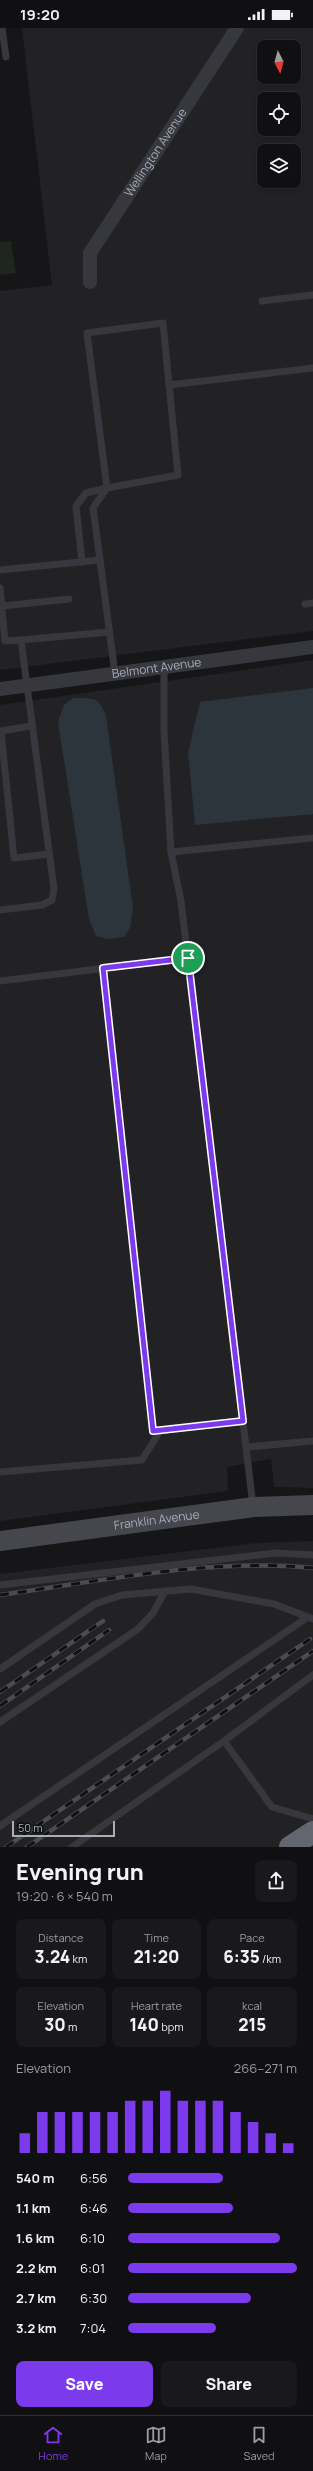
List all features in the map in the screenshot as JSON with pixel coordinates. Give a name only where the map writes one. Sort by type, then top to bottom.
[{"type":"highway","points":[[290,1847],[313,1832]]},
{"type":"main road","name":"Franklin Avenue","points":[[0,1541],[254,1507],[313,1506]]},
{"type":"street","name":"Wellington Avenue","points":[[90,282],[90,253],[237,28]]},
{"type":"street","name":"Belmont Avenue","points":[[0,689],[313,647]]},
{"type":"lane","points":[[2,28],[6,57]]},
{"type":"lane","points":[[262,302],[313,295]]},
{"type":"lane","points":[[82,562],[76,506],[86,493],[107,488],[178,476],[163,323],[87,333],[107,488],[94,508],[115,674]]},
{"type":"lane","points":[[169,385],[313,368]]},
{"type":"lane","points":[[0,570],[100,560]]},
{"type":"lane","points":[[0,588],[5,641],[109,632]]},
{"type":"lane","points":[[2,606],[69,599]]},
{"type":"lane","points":[[305,604],[313,603]]},
{"type":"lane","points":[[0,910],[42,905],[52,900],[54,889],[31,726],[21,640]]},
{"type":"lane","points":[[164,667],[164,731],[171,852],[181,901],[254,1507]]},
{"type":"lane","points":[[31,726],[1,731],[14,858],[49,854]]},
{"type":"lane","points":[[171,852],[313,838]]},
{"type":"lane","points":[[0,981],[188,958]]},
{"type":"lane","points":[[103,968],[153,1431],[243,1421]]},
{"type":"lane","points":[[0,1472],[142,1460],[160,1431]]},
{"type":"lane","points":[[247,1447],[313,1441]]},
{"type":"lane","points":[[0,1585],[276,1553],[313,1555]]},
{"type":"lane","points":[[0,1669],[95,1604],[122,1595],[191,1589],[274,1604],[311,1618]]},
{"type":"lane","points":[[0,1722],[138,1629],[153,1613],[165,1591]]},
{"type":"lane","points":[[0,1826],[311,1618]]},
{"type":"lane","points":[[72,1847],[224,1741],[313,1675]]},
{"type":"lane","points":[[224,1741],[272,1807],[313,1819]]},
{"type":"shaded area","points":[[22,28],[313,28],[313,631],[0,670],[0,291],[52,285]]},
{"type":"shaded area","points":[[11,241],[16,273],[0,275],[0,242]]},
{"type":"shaded area","points":[[313,660],[313,1488],[274,1487],[271,1459],[227,1467],[228,1491],[0,1521],[0,705]]},
{"type":"shaded area","points":[[313,688],[313,814],[195,825],[188,753],[200,702]]},
{"type":"shaded area","points":[[73,698],[90,698],[94,700],[101,705],[106,716],[133,908],[130,928],[124,937],[108,939],[96,936],[89,919],[58,722],[64,705]]},
{"type":"shaded area","points":[[313,1541],[313,1847],[0,1847],[0,1574],[256,1543]]},
{"type":"railway","points":[[0,1595],[156,1572],[195,1568],[235,1566],[313,1568]]},
{"type":"railway","points":[[0,1692],[103,1621]]},
{"type":"railway","points":[[0,1706],[109,1630]]},
{"type":"railway","points":[[6,1847],[310,1639]]},
{"type":"railway","points":[[27,1847],[313,1651]]},
{"type":"route","points":[[188,958],[243,1421],[153,1431],[103,968],[188,958]]}]
